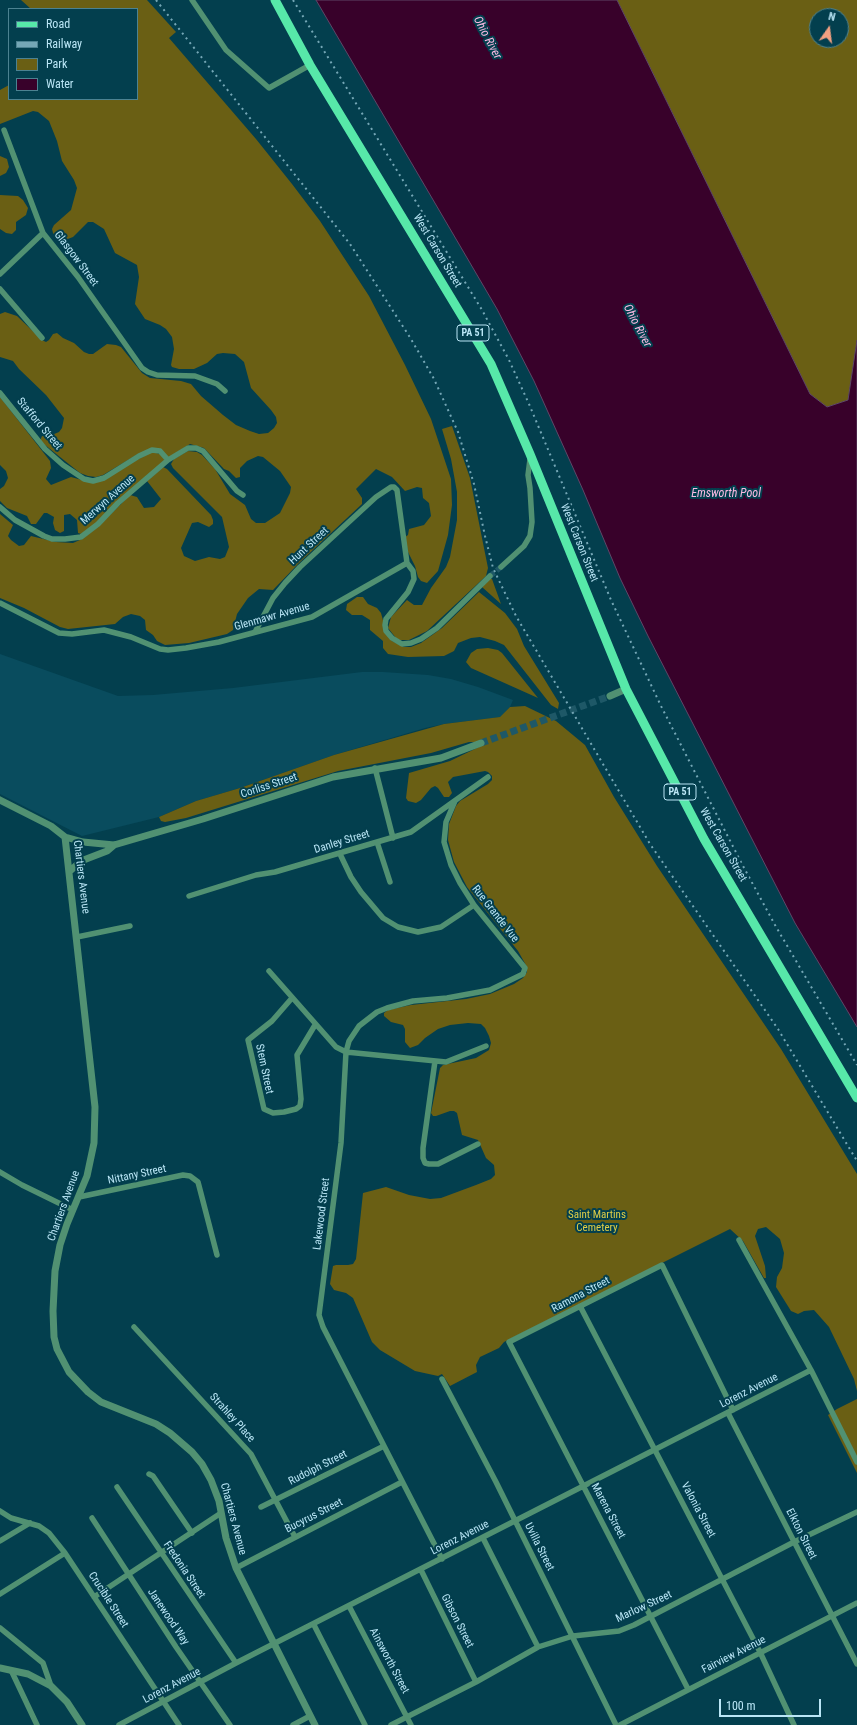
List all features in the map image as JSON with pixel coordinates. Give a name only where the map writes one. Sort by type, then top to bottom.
[{"type":"main road","name":"West Carson Street","points":[[275,0],[310,65],[491,364],[530,454],[626,689],[704,839],[857,1098]]},
{"type":"street","points":[[192,0],[226,50],[269,88],[310,65]]},
{"type":"street","name":"Glasgow Street","points":[[4,130],[43,233],[78,277],[142,368],[157,375],[195,376],[217,384],[225,390]]},
{"type":"street","points":[[0,274],[43,233]]},
{"type":"street","points":[[0,289],[42,338]]},
{"type":"street","name":"Stafford Street","points":[[0,392],[45,450],[63,465],[84,479],[93,481],[104,478],[139,456],[152,450],[160,452],[168,460]]},
{"type":"street","name":"Merwyn Avenue","points":[[0,507],[15,520],[52,539],[81,537],[98,524],[118,504],[168,460],[188,448],[196,448],[203,452],[237,491],[243,495]]},
{"type":"street","points":[[501,567],[524,546],[530,536],[532,522],[528,475],[530,454]]},
{"type":"street","name":"Hunt Street","points":[[255,632],[272,598],[290,577],[376,497],[394,486],[398,490],[407,563]]},
{"type":"street","points":[[407,563],[413,571],[414,579],[408,592],[386,619],[385,625],[386,631],[392,638],[402,644],[421,639],[437,628],[490,576]]},
{"type":"street","name":"Glenmawr Avenue","points":[[0,603],[59,633],[72,634],[104,630],[117,632],[160,649],[168,650],[219,642],[312,618],[407,563]]},
{"type":"street","points":[[610,696],[626,689]]},
{"type":"street","name":"Corliss Street","points":[[65,837],[83,842],[114,846],[189,824],[333,777],[375,768],[408,765],[441,758],[480,743]]},
{"type":"street","points":[[375,768],[393,838]]},
{"type":"street","name":"Danley Street","points":[[188,896],[340,854],[411,832],[488,777]]},
{"type":"street","name":"Chartiers Avenue","points":[[0,800],[51,826],[65,837],[70,871],[95,1107],[94,1143],[87,1176],[60,1245],[53,1292],[54,1337],[69,1372],[101,1402],[156,1424],[170,1433],[192,1452],[202,1464],[211,1480],[219,1501],[226,1538],[236,1568],[315,1725]]},
{"type":"street","name":"Rue Grande Vue","points":[[456,801],[446,822],[444,842],[451,865],[474,905],[525,968]]},
{"type":"street","points":[[377,842],[390,882]]},
{"type":"street","points":[[70,871],[81,861],[107,851],[114,846]]},
{"type":"street","points":[[340,854],[351,877],[376,910],[391,924],[418,932],[441,927],[474,905]]},
{"type":"street","points":[[77,937],[130,926]]},
{"type":"street","name":"Lakewood Street","points":[[442,1559],[322,1327],[319,1314],[341,1143],[346,1052],[349,1041],[359,1026],[377,1012],[386,1008],[413,1002],[447,998],[490,990],[523,974],[525,968]]},
{"type":"street","points":[[269,971],[315,1025],[336,1047],[346,1052],[446,1062],[486,1046]]},
{"type":"street","name":"Stem Street","points":[[292,998],[272,1021],[248,1040],[264,1109],[273,1113],[296,1109],[300,1106],[301,1100],[297,1055],[315,1025]]},
{"type":"street","points":[[435,1061],[423,1148],[423,1158],[425,1163],[438,1164],[478,1144]]},
{"type":"street","points":[[0,1172],[22,1185],[73,1210]]},
{"type":"street","name":"Nittany Street","points":[[79,1197],[183,1175],[190,1176],[198,1182],[217,1255]]},
{"type":"street","points":[[739,1240],[811,1370],[857,1462]]},
{"type":"street","name":"Ramona Street","points":[[510,1342],[662,1264]]},
{"type":"street","name":"Elkton Street","points":[[662,1264],[794,1542],[857,1664]]},
{"type":"street","name":"Valonia Street","points":[[580,1306],[760,1652],[794,1725]]},
{"type":"street","name":"Strahley Place","points":[[134,1327],[251,1454],[295,1538]]},
{"type":"street","name":"Marena Street","points":[[510,1342],[688,1689]]},
{"type":"street","name":"Lorenz Avenue","points":[[119,1725],[236,1663],[314,1625],[811,1370]]},
{"type":"street","name":"Uvilla Street","points":[[442,1379],[573,1636],[597,1690],[616,1725]]},
{"type":"street","name":"Rudolph Street","points":[[261,1507],[384,1446]]},
{"type":"street","points":[[149,1474],[153,1476],[192,1533]]},
{"type":"street","name":"Bucyrus Street","points":[[236,1568],[402,1482]]},
{"type":"street","name":"Fredonia Street","points":[[117,1487],[236,1663]]},
{"type":"street","name":"Crucible Street","points":[[0,1512],[11,1518],[31,1523],[49,1533],[66,1553],[179,1725]]},
{"type":"street","name":"Marlow Street","points":[[391,1725],[476,1682],[538,1647],[573,1636],[619,1631],[651,1617],[794,1542],[857,1512]]},
{"type":"street","points":[[94,1597],[221,1513]]},
{"type":"street","name":"Janewood Way","points":[[92,1518],[128,1575],[230,1725]]},
{"type":"street","points":[[2,1540],[31,1523]]},
{"type":"street","points":[[483,1538],[538,1647]]},
{"type":"street","points":[[0,1594],[66,1553]]},
{"type":"street","name":"Gibson Street","points":[[421,1570],[476,1682]]},
{"type":"street","name":"Fairview Avenue","points":[[620,1725],[857,1603]]},
{"type":"street","name":"Ainsworth Street","points":[[349,1606],[411,1725]]},
{"type":"street","points":[[314,1625],[365,1725]]},
{"type":"street","points":[[0,1628],[43,1664],[52,1686]]},
{"type":"street","points":[[0,1668],[28,1674],[52,1686],[67,1702],[82,1725]]},
{"type":"street","points":[[11,1670],[37,1725]]},
{"type":"street","points":[[293,1725],[310,1716]]},
{"type":"shaded area","points":[[0,654],[118,696],[153,695],[233,688],[362,672],[383,672],[428,675],[451,679],[513,700],[510,707],[501,717],[444,724],[425,728],[334,755],[240,788],[196,801],[159,817],[82,836],[0,794]]},
{"type":"green space","points":[[21,0],[147,0],[176,32],[169,38],[256,139],[320,221],[369,296],[405,365],[431,419],[451,479],[452,505],[448,535],[438,571],[427,583],[421,581],[418,577],[415,566],[408,552],[405,537],[408,535],[409,529],[424,525],[431,516],[429,503],[423,498],[422,488],[417,487],[405,491],[392,477],[376,469],[356,489],[362,498],[362,504],[299,563],[273,590],[259,589],[248,598],[237,614],[233,630],[227,634],[189,643],[165,645],[157,641],[153,635],[146,630],[145,620],[140,616],[131,614],[123,617],[115,624],[68,629],[60,627],[24,608],[0,598],[0,514],[13,525],[8,536],[19,546],[24,545],[31,536],[56,542],[73,543],[82,539],[99,526],[130,495],[137,497],[144,508],[154,507],[161,499],[147,481],[163,467],[167,469],[211,515],[213,520],[213,524],[209,527],[198,522],[192,523],[181,548],[184,556],[195,561],[209,557],[220,559],[225,557],[229,547],[222,517],[173,468],[171,464],[174,459],[188,451],[197,452],[202,455],[215,469],[230,494],[245,505],[251,519],[256,523],[265,523],[280,513],[290,493],[291,487],[280,471],[263,457],[258,456],[247,461],[240,468],[240,477],[236,478],[229,471],[224,469],[204,448],[190,444],[168,458],[161,450],[138,454],[103,475],[96,477],[88,476],[80,473],[40,441],[42,436],[47,437],[59,432],[62,428],[64,418],[46,395],[19,369],[13,361],[0,357],[0,314],[5,312],[17,316],[46,342],[53,334],[57,333],[89,354],[93,354],[107,344],[121,347],[142,373],[150,378],[181,381],[191,384],[201,396],[223,415],[236,425],[250,431],[259,434],[268,433],[277,423],[276,417],[271,410],[251,388],[244,362],[235,354],[217,354],[207,363],[194,369],[179,369],[172,367],[171,365],[174,349],[172,337],[166,329],[160,325],[145,319],[135,304],[139,277],[137,265],[115,253],[104,229],[93,222],[88,222],[73,237],[65,240],[56,237],[53,233],[52,229],[54,225],[71,210],[77,188],[74,180],[62,161],[57,141],[49,121],[38,112],[33,111],[0,124],[0,90],[8,86],[8,100],[138,100],[138,8],[30,8]]},
{"type":"green space","points":[[617,0],[857,0],[857,340],[848,400],[827,407],[810,394]]},
{"type":"green space","points":[[0,156],[7,159],[9,167],[6,173],[0,176]]},
{"type":"green space","points":[[0,195],[18,196],[23,200],[28,208],[26,215],[16,222],[16,230],[12,234],[6,233],[0,229]]},
{"type":"green space","points":[[0,397],[50,461],[51,468],[46,479],[51,485],[71,477],[93,483],[152,452],[160,454],[165,460],[97,523],[81,534],[78,533],[77,520],[70,514],[64,515],[64,531],[60,533],[55,530],[53,523],[54,517],[47,513],[44,513],[36,524],[31,524],[27,516],[7,508],[0,501],[0,489],[4,486],[8,478],[6,471],[0,465]]},
{"type":"green space","points":[[452,426],[470,478],[488,568],[486,576],[427,631],[409,640],[400,640],[396,638],[388,628],[391,617],[407,600],[414,605],[422,605],[431,588],[446,567],[450,557],[457,520],[457,492],[451,459],[442,429]]},
{"type":"green space","points":[[490,579],[492,579],[501,604],[482,587]]},
{"type":"green space","points":[[479,592],[505,613],[517,629],[524,646],[559,703],[558,709],[551,705],[504,645],[480,637],[471,638],[458,643],[454,651],[444,656],[408,657],[388,654],[383,648],[383,641],[370,630],[370,620],[362,615],[352,615],[346,610],[347,604],[357,597],[363,597],[368,604],[377,608],[381,613],[387,635],[392,641],[404,647],[411,647],[421,643],[442,628]]},
{"type":"green space","points":[[488,648],[498,650],[502,653],[538,698],[471,668],[466,662],[471,653],[477,649]]},
{"type":"green space","name":"Saint Martins Cemetery","points":[[525,706],[556,721],[585,745],[614,797],[657,866],[781,1049],[857,1174],[857,1391],[854,1379],[829,1327],[814,1310],[804,1311],[798,1314],[791,1311],[776,1287],[777,1277],[782,1268],[784,1253],[780,1239],[766,1227],[758,1229],[755,1236],[765,1266],[766,1278],[764,1278],[743,1241],[730,1229],[504,1342],[499,1348],[480,1357],[476,1365],[477,1372],[450,1386],[442,1374],[438,1376],[415,1371],[380,1350],[372,1342],[353,1298],[346,1293],[334,1290],[330,1284],[333,1266],[353,1264],[356,1259],[363,1193],[386,1187],[409,1195],[430,1199],[441,1198],[491,1179],[495,1175],[494,1165],[486,1158],[478,1140],[462,1135],[457,1113],[450,1111],[433,1116],[431,1113],[440,1068],[443,1065],[476,1058],[489,1050],[491,1043],[485,1028],[481,1024],[468,1023],[450,1025],[438,1029],[418,1045],[410,1048],[405,1042],[405,1029],[403,1025],[391,1022],[384,1016],[384,1013],[388,1010],[411,1005],[466,999],[490,994],[514,984],[523,978],[527,972],[527,967],[518,951],[467,887],[454,862],[448,840],[449,824],[456,806],[460,801],[488,784],[492,780],[492,776],[485,771],[453,777],[448,782],[452,793],[449,797],[444,797],[435,786],[416,803],[408,801],[406,798],[409,773],[450,761],[481,746],[478,742],[469,742],[431,753],[338,771],[186,818],[165,822],[161,821],[159,817],[196,801],[240,788],[334,755],[444,724],[500,717],[510,707]]},
{"type":"green space","points":[[857,1399],[857,1473],[828,1415]]},
{"type":"water","name":"Emsworth Pool","points":[[316,0],[617,0],[810,394],[827,407],[848,400],[857,340],[857,1027],[795,923],[648,636],[620,578],[583,490],[534,381],[497,309]]},
{"type":"tunnel","points":[[490,576],[501,567]]},
{"type":"tunnel","points":[[481,743],[610,696]]},
{"type":"railway","points":[[156,0],[350,244],[411,339],[434,379],[458,432],[474,484],[493,568],[516,616],[650,844],[778,1029],[857,1161]]},
{"type":"railway","points":[[293,0],[482,310],[509,360],[611,600],[661,706],[775,925],[857,1065]]},
{"type":"water label","name":"Ohio River","points":[[487,38]]},
{"type":"water label","name":"Ohio River","points":[[637,326]]}]
